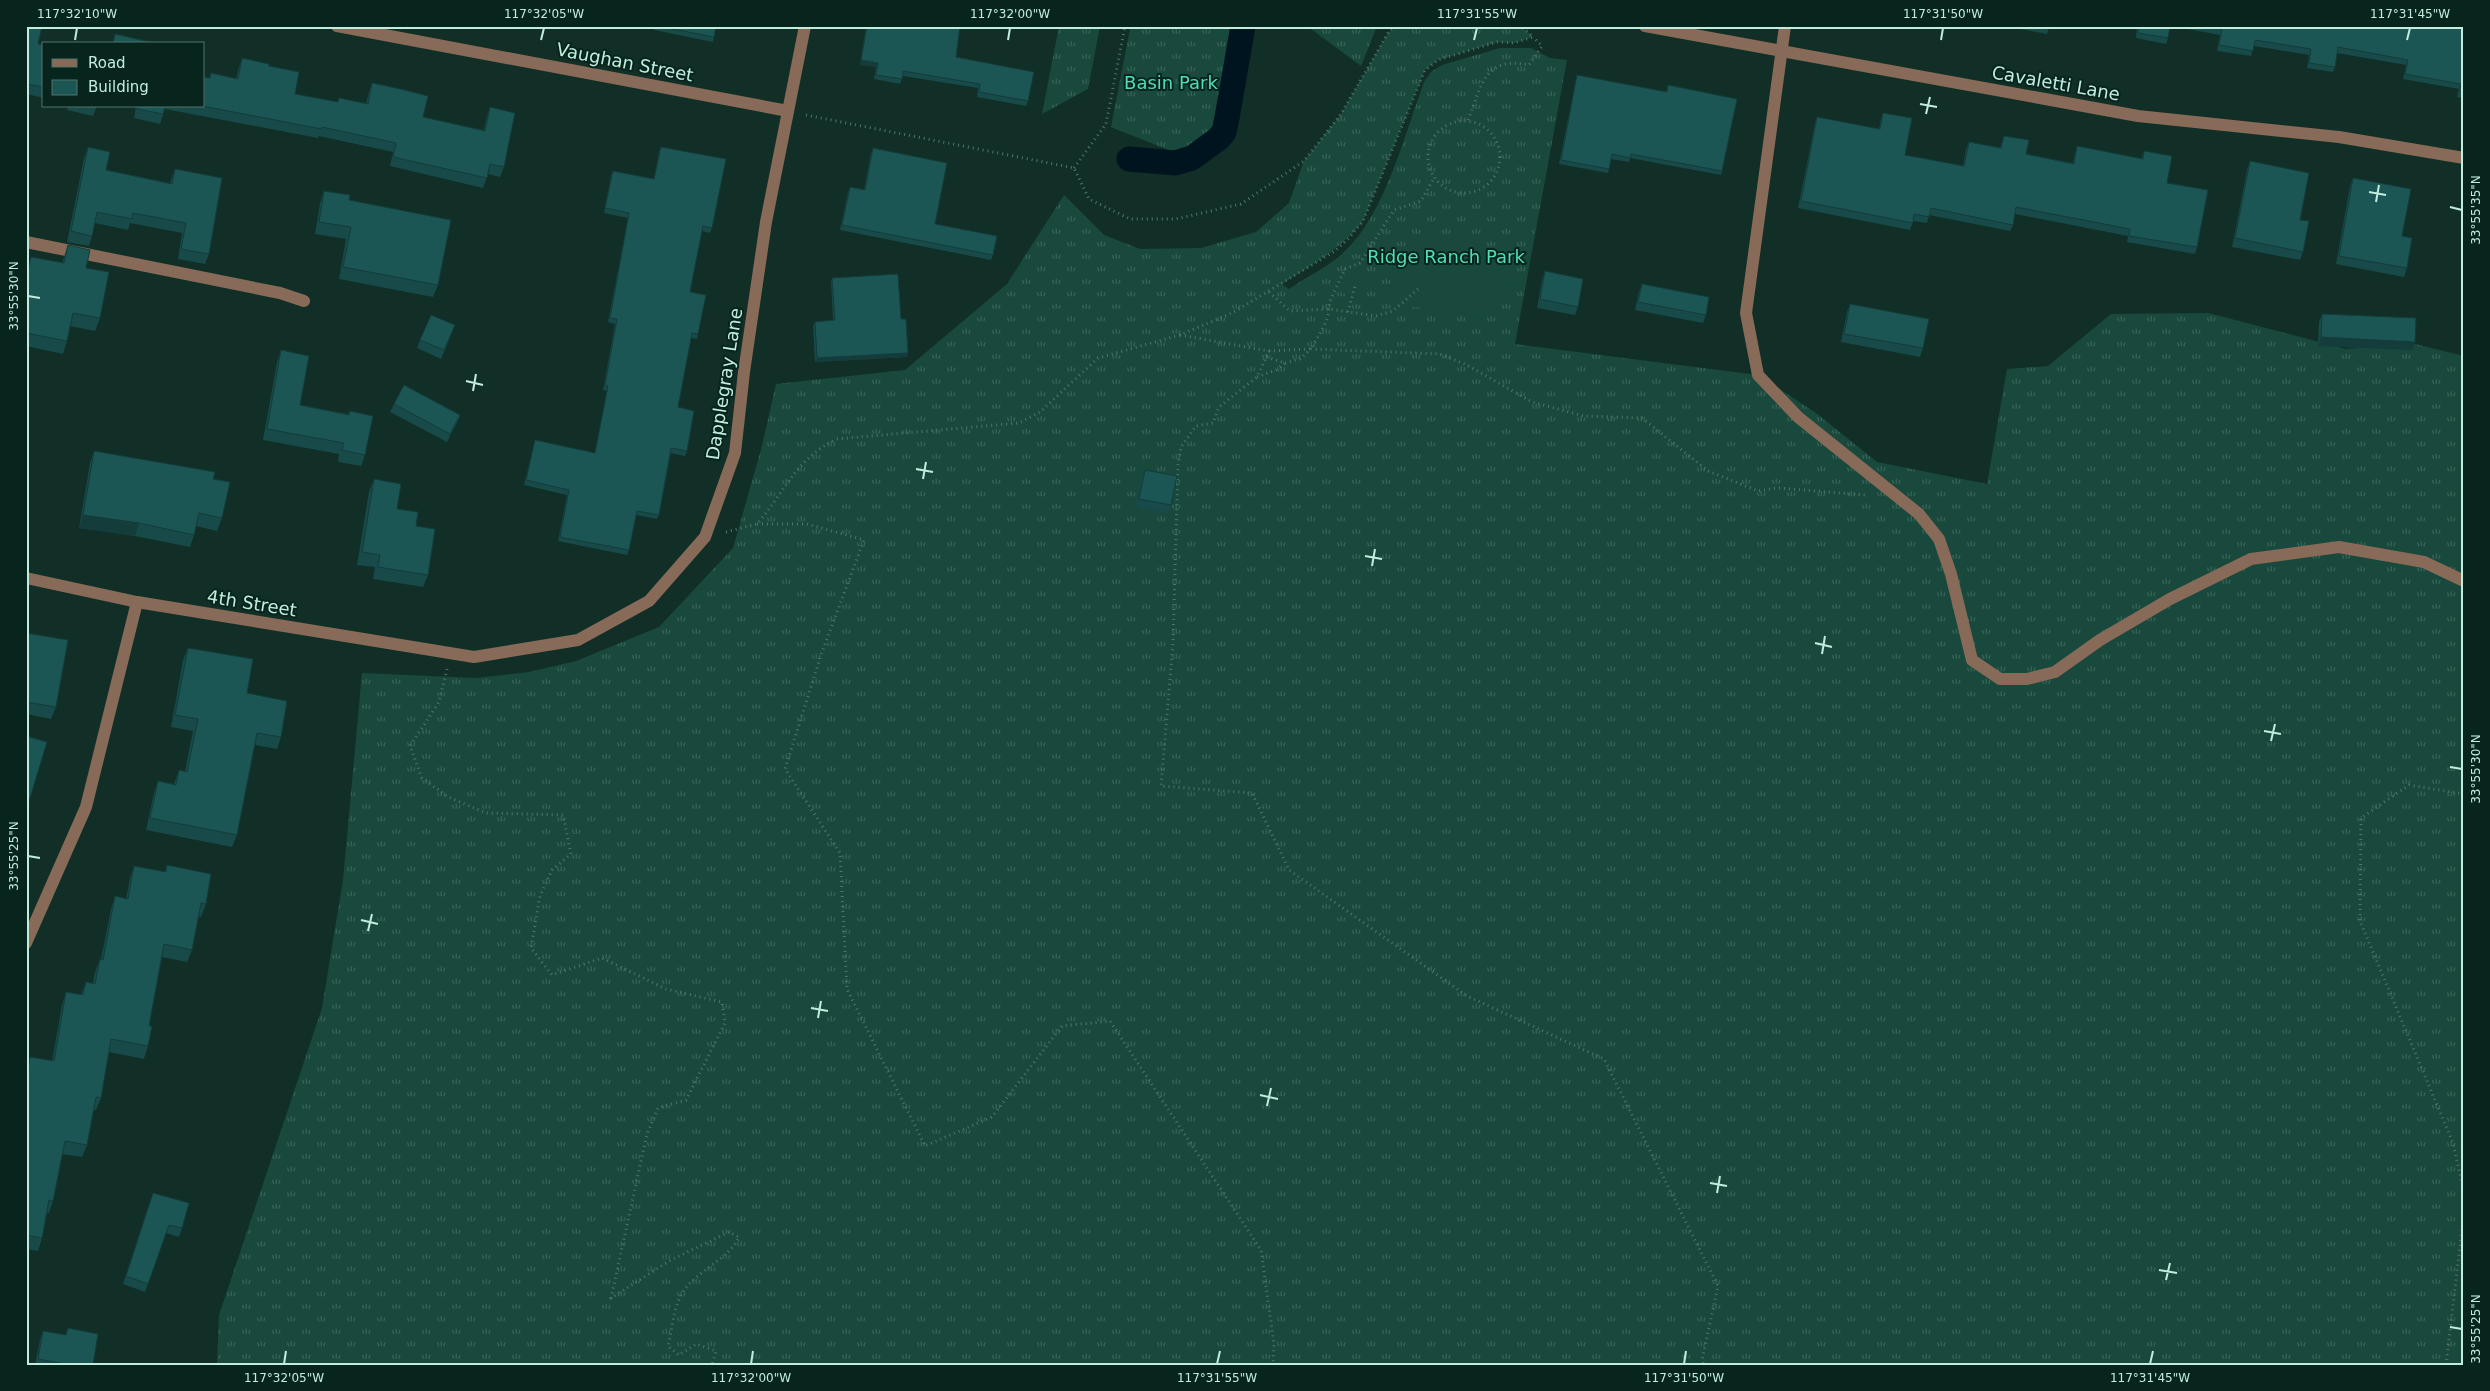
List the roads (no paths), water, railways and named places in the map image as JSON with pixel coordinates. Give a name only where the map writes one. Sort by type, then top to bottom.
[{"type":"street","name":"Vaughan Street","points":[[337,26],[788,111]]},
{"type":"street","name":"Dapplegray Lane","points":[[474,657],[578,640],[649,601],[705,537],[735,453],[744,372],[766,222],[805,26]]},
{"type":"street","name":"Cavaletti Lane","points":[[1645,26],[2138,116],[2339,137],[2464,158]]},
{"type":"street","points":[[1785,26],[1780,51],[1746,313],[1758,375],[1798,417],[1846,457],[1888,487],[1919,514],[1938,539],[1951,574],[1972,660],[2000,679],[2028,679],[2055,672],[2100,640],[2162,604],[2251,559],[2339,547],[2424,562],[2464,581]]},
{"type":"street","points":[[26,242],[280,293],[304,301]]},
{"type":"street","name":"4th Street","points":[[26,578],[137,602],[474,657]]},
{"type":"street","points":[[26,943],[86,808],[137,602]]},
{"type":"waterway","points":[[1129,159],[1175,163],[1192,158],[1218,139],[1224,132],[1243,26]]},
{"type":"park label","name":"Basin Park","points":[[1171,82]]},
{"type":"park label","name":"Ridge Ranch Park","points":[[1446,256]]}]
